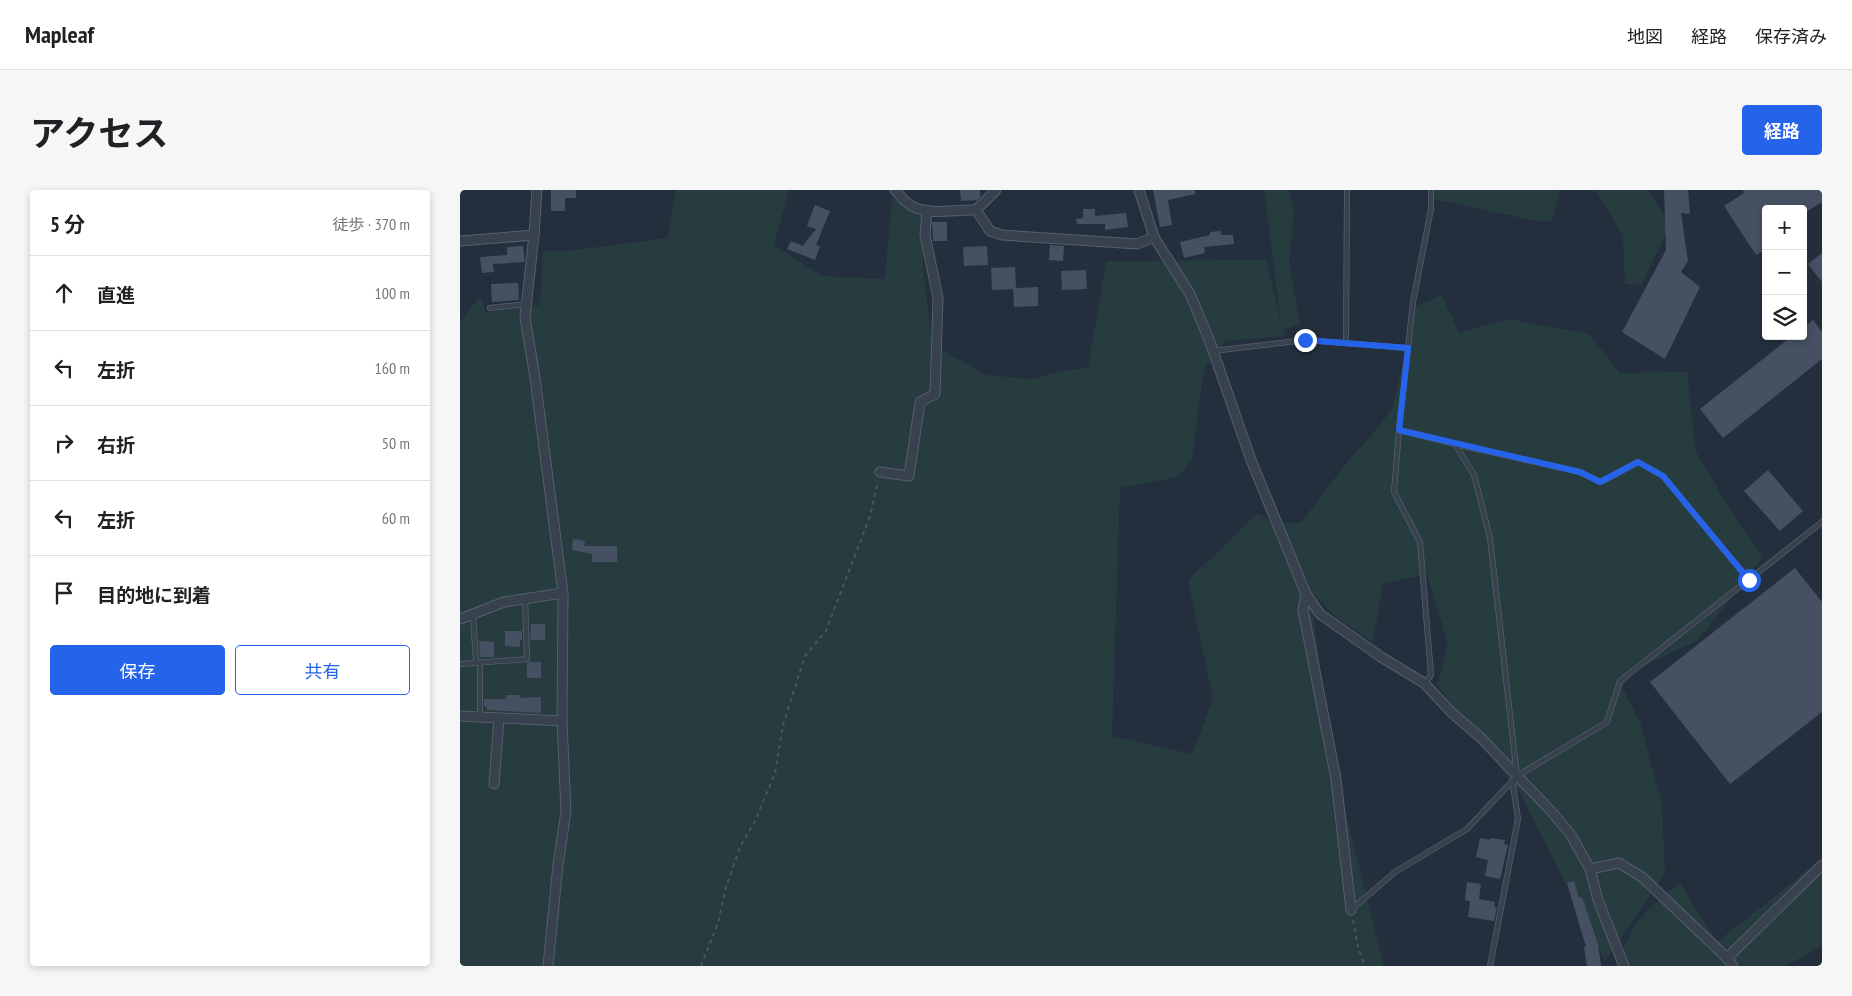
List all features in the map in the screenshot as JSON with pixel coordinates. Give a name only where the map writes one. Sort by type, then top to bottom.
[{"type":"street","points":[[537,190],[525,317],[535,378],[555,544],[563,593],[562,721],[566,811],[558,865],[548,966]]},
{"type":"street","points":[[895,190],[907,203],[915,208],[928,211],[976,210],[996,190]]},
{"type":"street","points":[[1139,190],[1154,237],[1190,294],[1213,351],[1251,460],[1306,594],[1320,614],[1381,657],[1424,683],[1551,810],[1571,835],[1590,869],[1598,900],[1624,966]]},
{"type":"street","points":[[976,210],[990,231],[1002,235],[1137,244],[1154,237]]},
{"type":"street","points":[[880,472],[908,476],[920,402],[935,394],[938,298],[924,235],[928,211]]},
{"type":"street","points":[[460,241],[534,235]]},
{"type":"street","points":[[460,619],[504,602],[563,593]]},
{"type":"street","points":[[1306,594],[1303,610],[1336,779],[1351,910]]},
{"type":"street","points":[[460,716],[562,721]]},
{"type":"street","points":[[494,784],[499,718]]},
{"type":"street","points":[[1590,869],[1619,863],[1642,877],[1727,958],[1733,966]]},
{"type":"street","points":[[1727,958],[1822,865]]},
{"type":"lane","points":[[1346,343],[1347,190]]},
{"type":"lane","points":[[1424,683],[1431,675],[1420,542],[1394,492],[1413,302],[1431,209],[1431,190]]},
{"type":"lane","points":[[490,308],[527,304]]},
{"type":"lane","points":[[1213,351],[1305,340],[1408,348]]},
{"type":"lane","points":[[1399,430],[1580,472],[1600,482],[1638,462],[1663,476],[1749,580]]},
{"type":"lane","points":[[1455,444],[1474,475],[1490,538],[1517,776],[1513,786],[1518,819],[1490,966]]},
{"type":"lane","points":[[1351,910],[1396,872],[1467,829],[1517,776],[1607,722],[1620,681],[1822,522]]},
{"type":"lane","points":[[460,664],[527,659],[525,598]]},
{"type":"lane","points":[[473,614],[478,663],[480,717]]},
{"type":"path","points":[[701,966],[718,923],[726,887],[740,847],[755,821],[775,773],[783,725],[805,656],[826,631],[870,516],[880,472]]},
{"type":"path","points":[[1351,910],[1358,948],[1365,966]]},
{"type":"green space","points":[[676,190],[789,190],[774,245],[822,276],[885,279],[892,198],[922,217],[923,268],[932,344],[986,375],[1032,379],[1067,370],[1088,368],[1106,261],[1266,260],[1281,322],[1264,190],[1289,190],[1294,212],[1289,262],[1300,324],[1283,329],[1284,336],[1225,341],[1204,369],[1192,460],[1178,477],[1120,488],[1112,736],[1192,754],[1213,699],[1188,580],[1258,513],[1272,522],[1301,523],[1347,462],[1378,428],[1393,407],[1416,306],[1442,295],[1459,333],[1509,319],[1589,334],[1620,373],[1687,372],[1696,452],[1739,524],[1763,557],[1698,640],[1635,670],[1622,687],[1640,722],[1662,804],[1665,873],[1605,961],[1520,793],[1437,685],[1448,645],[1427,574],[1383,584],[1373,642],[1336,617],[1310,590],[1332,758],[1384,966],[460,966],[460,323],[480,296],[486,312],[540,305],[543,251],[568,251],[667,238]]},
{"type":"green space","points":[[1433,190],[1560,190],[1552,221],[1536,221],[1433,199]]},
{"type":"green space","points":[[1587,190],[1648,190],[1670,226],[1641,285],[1625,284],[1623,236],[1597,192]]},
{"type":"green space","points":[[1822,859],[1822,946],[1785,966],[1614,966],[1637,922],[1665,893],[1681,884],[1717,942]]},
{"type":"building","points":[[551,190],[576,190],[576,198],[565,198],[565,211],[551,211]]},
{"type":"building","points":[[960,190],[980,190],[980,197],[977,200],[961,201]]},
{"type":"building","points":[[1153,190],[1195,190],[1195,194],[1168,200],[1172,225],[1160,227]]},
{"type":"building","points":[[1664,190],[1688,190],[1690,214],[1681,213],[1688,261],[1681,272],[1700,287],[1665,359],[1622,332],[1666,250]]},
{"type":"building","points":[[1743,190],[1822,190],[1822,202],[1807,211],[1807,205],[1762,205],[1762,251],[1756,255],[1724,206],[1744,193]]},
{"type":"building","points":[[815,205],[830,211],[816,245],[820,246],[815,260],[787,249],[791,241],[803,246],[816,229],[807,226]]},
{"type":"building","points":[[1083,209],[1095,209],[1095,216],[1126,213],[1128,227],[1105,230],[1105,224],[1077,224],[1076,219],[1083,218]]},
{"type":"building","points":[[932,222],[947,222],[947,241],[933,241]]},
{"type":"building","points":[[1221,231],[1221,235],[1233,235],[1234,244],[1204,247],[1205,253],[1184,258],[1180,242],[1210,235],[1210,232]]},
{"type":"building","points":[[1050,245],[1064,246],[1063,261],[1049,260]]},
{"type":"building","points":[[523,246],[525,262],[493,264],[494,272],[482,273],[480,257],[507,255],[507,247]]},
{"type":"building","points":[[987,246],[988,265],[964,266],[963,247]]},
{"type":"building","points":[[1822,253],[1822,282],[1808,264]]},
{"type":"building","points":[[1015,267],[1016,288],[1038,287],[1038,306],[1014,307],[1013,289],[992,290],[991,268]]},
{"type":"building","points":[[1086,270],[1087,289],[1062,290],[1061,271]]},
{"type":"building","points":[[518,283],[519,300],[492,302],[491,284]]},
{"type":"building","points":[[1813,320],[1822,332],[1822,359],[1723,438],[1700,409],[1787,340],[1807,340],[1807,325]]},
{"type":"building","points":[[1768,470],[1803,511],[1780,531],[1744,491]]},
{"type":"building","points":[[573,539],[585,541],[584,546],[617,546],[617,562],[592,562],[592,554],[572,550]]},
{"type":"building","points":[[1795,568],[1822,602],[1822,712],[1730,784],[1650,682]]},
{"type":"building","points":[[531,624],[545,624],[545,640],[530,640]]},
{"type":"building","points":[[505,631],[522,631],[520,647],[505,646]]},
{"type":"building","points":[[479,641],[494,642],[494,657],[480,657]]},
{"type":"building","points":[[541,662],[541,678],[527,678],[527,663]]},
{"type":"building","points":[[506,695],[520,695],[520,698],[541,697],[541,713],[487,710],[487,707],[484,707],[484,699],[506,699]]},
{"type":"building","points":[[1480,838],[1505,840],[1504,844],[1508,845],[1500,879],[1485,876],[1488,860],[1476,857]]},
{"type":"building","points":[[1574,881],[1579,898],[1582,897],[1598,944],[1601,966],[1587,966],[1584,947],[1586,947],[1567,883]]},
{"type":"building","points":[[1467,882],[1481,884],[1479,899],[1495,902],[1494,907],[1497,907],[1494,921],[1468,917],[1470,901],[1465,900]]},
{"type":"route","points":[[1305,340],[1408,348],[1399,430],[1580,472],[1600,482],[1638,462],[1663,476],[1749,580]]}]
